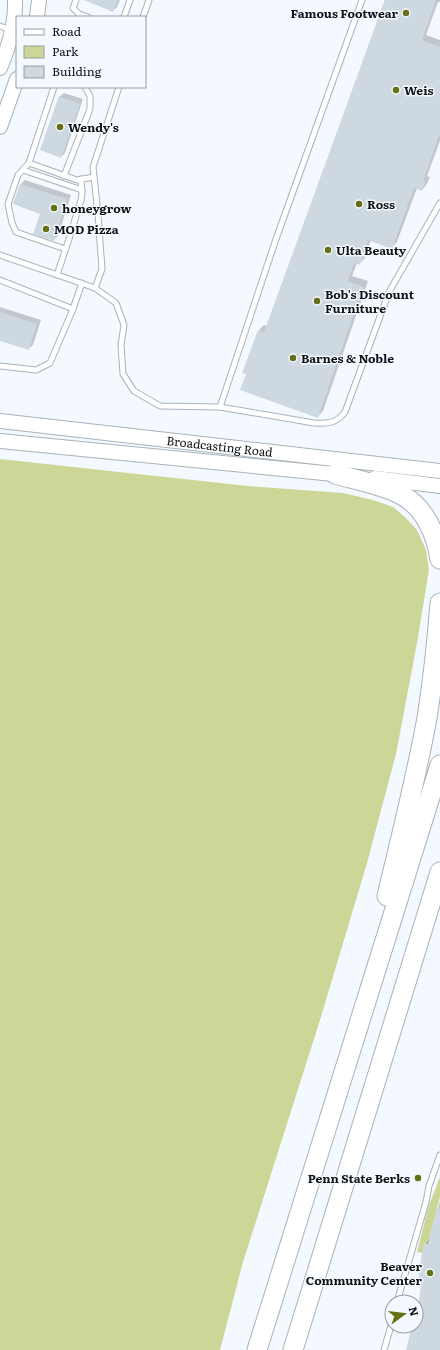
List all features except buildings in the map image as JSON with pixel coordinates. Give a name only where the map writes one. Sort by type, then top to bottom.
[{"type":"highway","points":[[335,474],[389,489],[401,494],[423,513],[437,542],[440,559]]},
{"type":"highway","points":[[340,1086],[417,766],[428,710],[440,603]]},
{"type":"highway","points":[[257,1350],[440,765]]},
{"type":"highway","points":[[293,1350],[440,872]]},
{"type":"highway","points":[[391,1031],[440,911]]},
{"type":"main road","points":[[0,68],[8,48],[10,29],[15,10],[15,0]]},
{"type":"main road","points":[[37,16],[39,0]]},
{"type":"main road","points":[[0,127],[16,82]]},
{"type":"main road","name":"Broadcasting Road","points":[[0,421],[440,471]]},
{"type":"main road","name":"Broadcasting Road","points":[[0,441],[335,474],[440,486]]},
{"type":"lane","points":[[76,0],[73,8],[79,14],[85,16]]},
{"type":"lane","points":[[124,16],[130,0]]},
{"type":"lane","points":[[143,16],[149,0]]},
{"type":"lane","points":[[220,407],[278,233],[362,0]]},
{"type":"lane","points":[[54,88],[29,163],[18,175],[8,204],[12,223],[16,232],[65,249]]},
{"type":"lane","points":[[64,176],[90,109],[90,96],[86,88]]},
{"type":"lane","points":[[95,288],[102,269],[93,167],[119,88]]},
{"type":"lane","points":[[29,163],[77,180],[94,177]]},
{"type":"lane","points":[[23,170],[82,190]]},
{"type":"lane","points":[[57,274],[81,200],[81,180]]},
{"type":"lane","points":[[0,255],[95,288],[116,303],[124,325],[121,345],[123,374],[134,391],[160,406],[220,407],[314,423],[334,422],[342,417],[345,412],[389,292],[440,204]]},
{"type":"lane","points":[[0,280],[73,309]]},
{"type":"lane","points":[[0,366],[4,368],[36,370],[50,363],[73,309],[82,283]]},
{"type":"lane","points":[[399,1294],[429,1186],[440,1155]]},
{"type":"lane","points":[[384,1350],[389,1334]]},
{"type":"green space","points":[[0,459],[248,486],[343,493],[373,500],[393,507],[417,530],[426,550],[429,570],[396,754],[367,863],[320,1020],[243,1262],[220,1350],[0,1350]]},
{"type":"green space","points":[[440,1177],[440,1197],[428,1244],[422,1253],[417,1252],[428,1208]]},
{"type":"place","name":"Famous Footwear","points":[[406,13]]},
{"type":"place","name":"Weis","points":[[396,90]]},
{"type":"place","name":"Wendy's","points":[[60,127]]},
{"type":"place","name":"Ross","points":[[359,204]]},
{"type":"place","name":"honeygrow","points":[[54,208]]},
{"type":"place","name":"MOD Pizza","points":[[46,229]]},
{"type":"place","name":"Ulta Beauty","points":[[328,250]]},
{"type":"place","name":"Bob's Discount Furniture","points":[[317,301]]},
{"type":"place","name":"Barnes & Noble","points":[[293,358]]},
{"type":"place","name":"Penn State Berks","points":[[418,1178]]},
{"type":"place","name":"Beaver Community Center","points":[[430,1273]]}]
